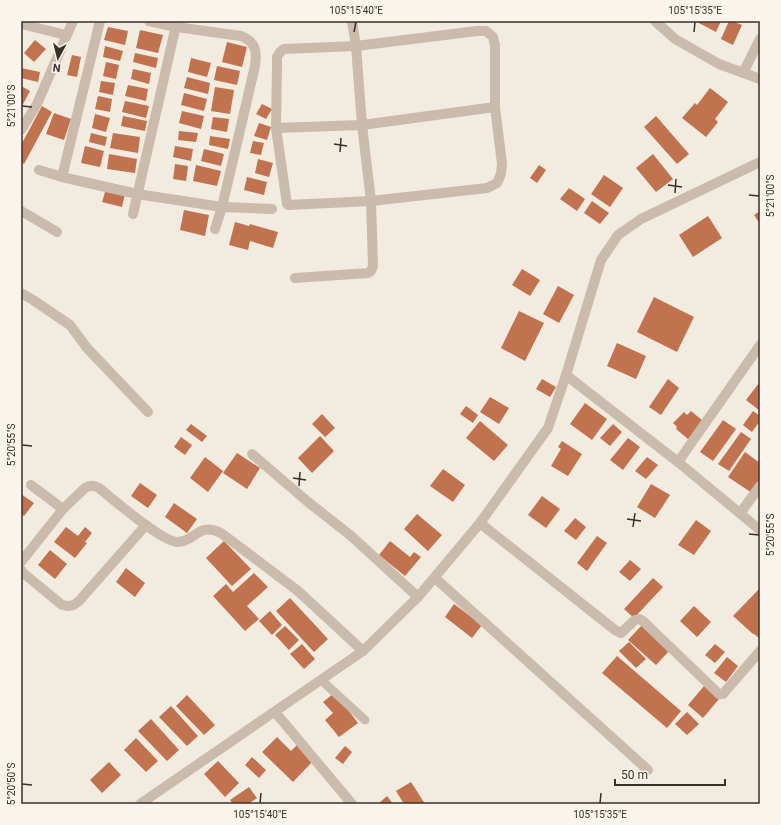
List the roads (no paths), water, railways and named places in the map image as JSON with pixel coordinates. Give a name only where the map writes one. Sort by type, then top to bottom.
[{"type":"street","points":[[21,130],[37,104],[73,21]]},
{"type":"street","points":[[62,177],[100,21]]},
{"type":"street","points":[[149,21],[177,24],[241,36],[250,39],[254,46],[256,54],[255,66],[222,207],[215,229]]},
{"type":"street","points":[[295,278],[368,273],[371,271],[373,266],[371,201],[362,125],[356,46],[352,21]]},
{"type":"street","points":[[655,21],[675,39],[719,64],[760,79]]},
{"type":"street","points":[[21,24],[66,35]]},
{"type":"street","points":[[133,214],[177,24]]},
{"type":"street","points":[[486,30],[494,37],[495,45],[495,107],[502,164],[501,174],[497,183],[487,188],[371,201],[286,204],[276,128],[277,57],[284,49],[356,46],[486,30]]},
{"type":"street","points":[[743,73],[760,39]]},
{"type":"street","points":[[276,128],[362,125],[495,107]]},
{"type":"street","points":[[140,804],[363,651],[418,597],[480,523],[548,428],[566,375],[601,260],[618,235],[641,219],[760,162]]},
{"type":"street","points":[[39,170],[62,177],[138,194],[222,207],[272,209]]},
{"type":"street","points":[[21,211],[57,232]]},
{"type":"street","points":[[21,293],[70,325],[87,348],[148,412]]},
{"type":"street","points":[[678,462],[760,345]]},
{"type":"street","points":[[566,375],[678,462],[760,530]]},
{"type":"street","points":[[252,454],[308,502],[350,535],[418,597]]},
{"type":"street","points":[[31,485],[63,509]]},
{"type":"street","points":[[21,562],[63,509],[85,488],[95,486],[146,525],[171,541],[184,541],[200,531],[215,530],[221,533],[298,591],[363,651]]},
{"type":"street","points":[[740,512],[760,486]]},
{"type":"street","points":[[480,523],[619,632],[624,632],[635,620],[639,619],[644,621],[719,694],[723,694],[760,651]]},
{"type":"street","points":[[21,570],[62,604],[69,607],[79,601],[146,525]]},
{"type":"street","points":[[435,578],[648,770]]},
{"type":"street","points":[[275,712],[352,804]]},
{"type":"lane","points":[[321,680],[365,720]]}]
